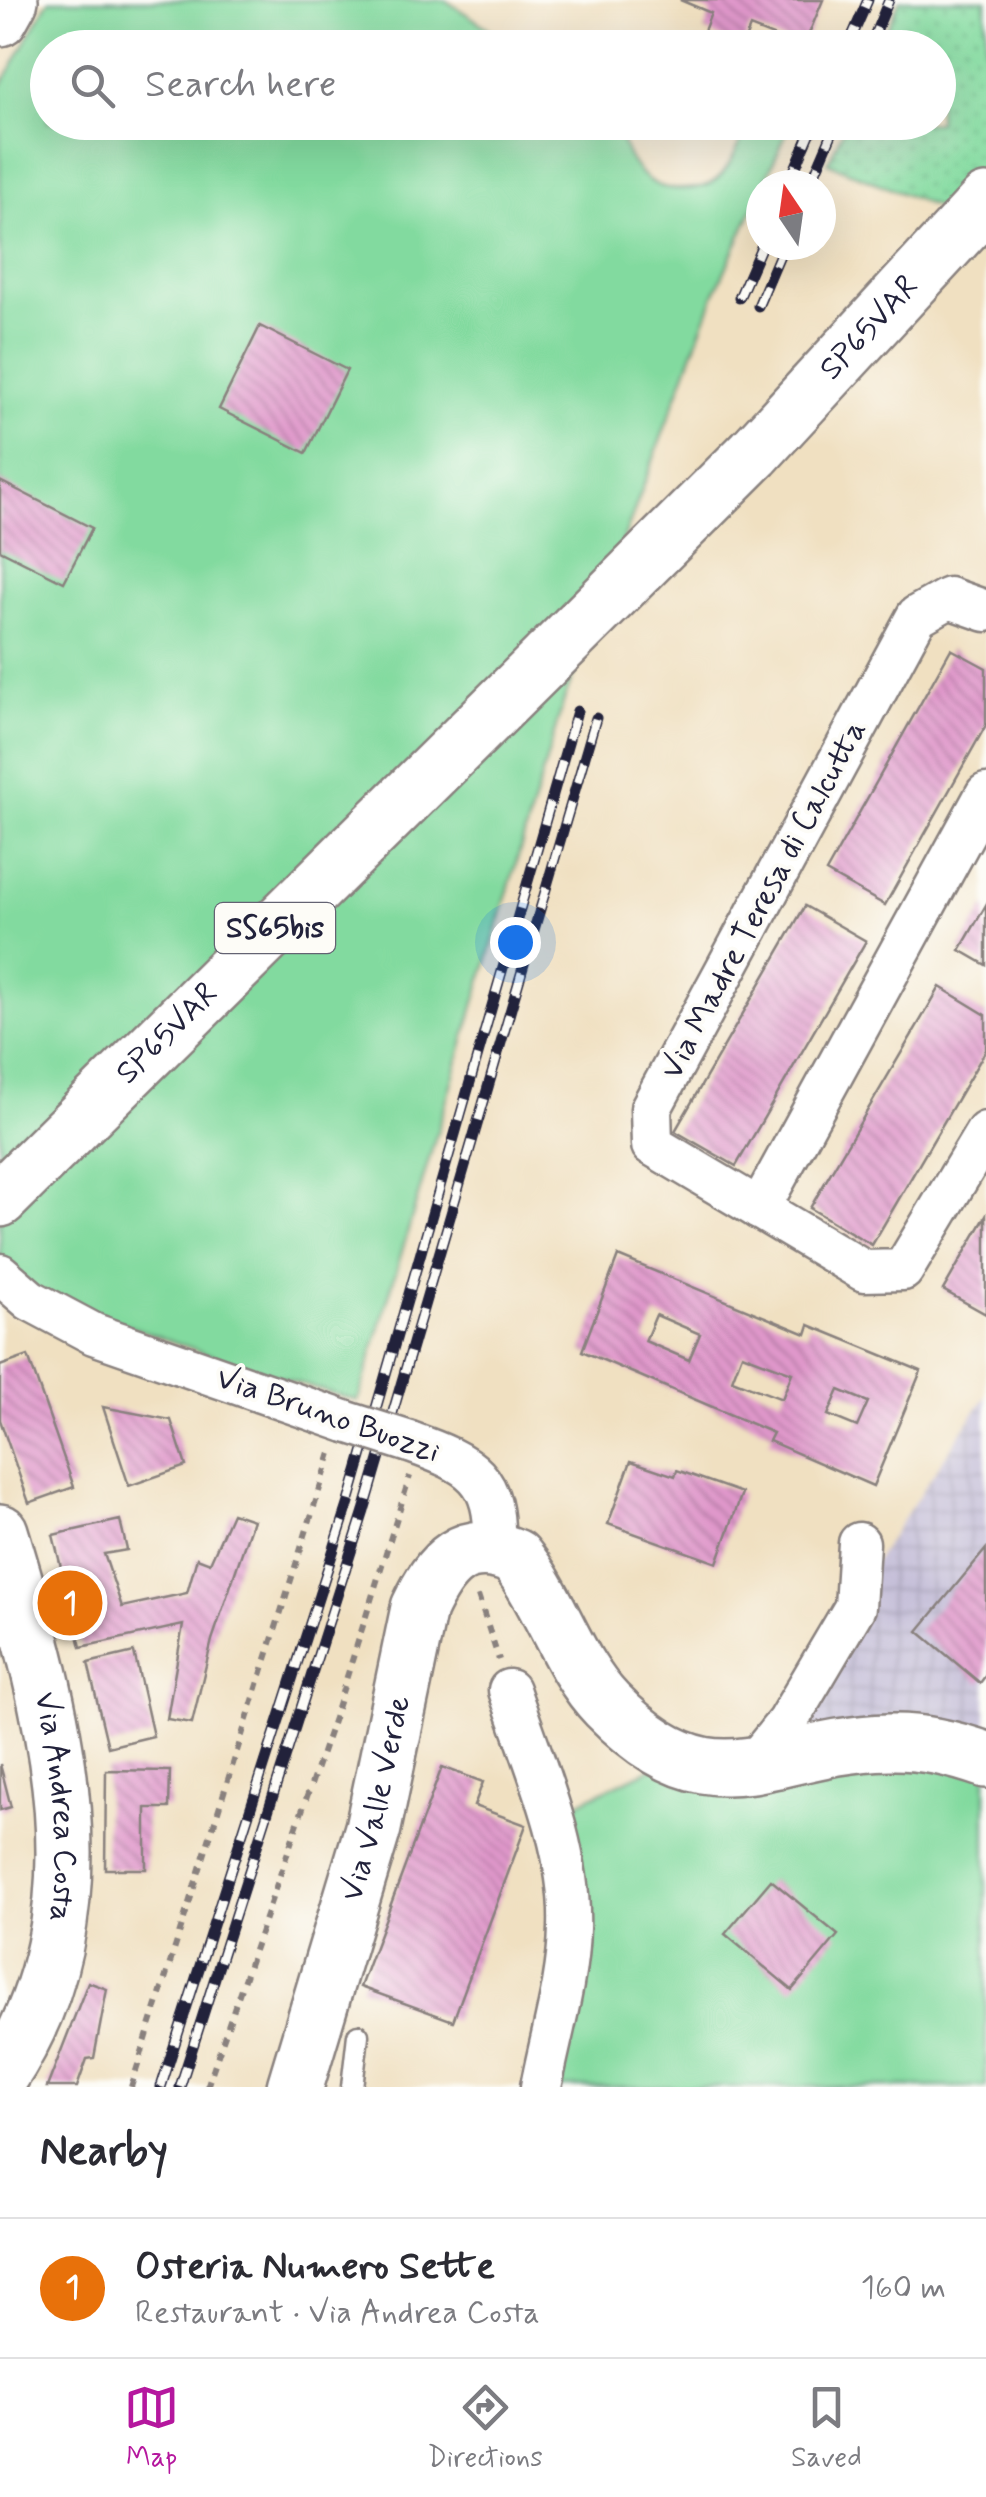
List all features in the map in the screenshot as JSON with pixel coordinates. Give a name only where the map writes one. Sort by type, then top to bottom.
[{"type":"main road","points":[[0,18],[10,0]]},
{"type":"main road","name":"SP65VAR","points":[[0,1199],[754,453],[986,202]]},
{"type":"main road","name":"Via Andrea Costa","points":[[0,1532],[25,1613],[52,1736],[65,1828],[66,1888],[52,1964],[32,2023],[0,2077]]},
{"type":"main road","points":[[480,1549],[516,1557],[531,1576],[603,1702],[653,1745],[698,1766],[750,1768],[886,1742],[917,1743],[986,1760]]},
{"type":"main road","name":"Via Valle Verde","points":[[295,2087],[373,1828],[419,1608],[440,1572],[480,1549]]},
{"type":"street","name":"Via Madre Teresa di Calcutta","points":[[986,611],[949,598],[917,616],[651,1108],[652,1145],[864,1271],[904,1270],[986,1132]]},
{"type":"street","points":[[759,1210],[986,794]]},
{"type":"street","name":"Via Bruno Buozzi","points":[[0,1274],[30,1300],[94,1334],[461,1462],[482,1482],[494,1510],[480,1549]]},
{"type":"street","points":[[750,1768],[787,1722],[855,1606],[859,1543]]},
{"type":"street","points":[[509,1690],[543,1791],[566,1880],[570,1926],[540,2087]]},
{"type":"lane","points":[[352,2087],[358,2034]]},
{"type":"path","points":[[131,2087],[344,1422]]},
{"type":"path","points":[[207,2087],[334,1718],[415,1444]]},
{"type":"path","points":[[480,1549],[509,1690]]},
{"type":"shaded area","points":[[986,1396],[986,1753],[765,1746],[823,1638]]},
{"type":"green space","points":[[49,0],[445,0],[491,30],[32,30]]},
{"type":"green space","points":[[900,0],[986,0],[986,228],[828,163],[838,140],[956,140],[956,30],[887,30]]},
{"type":"green space","points":[[30,34],[30,140],[622,140],[630,159],[645,177],[667,188],[681,189],[696,188],[718,178],[742,140],[783,140],[770,170],[746,170],[746,224],[715,293],[564,700],[358,1401],[241,1366],[42,1295],[0,1261],[0,88]]},
{"type":"green space","points":[[986,1753],[986,2087],[545,2087],[558,1812],[660,1764]]},
{"type":"building","points":[[680,0],[823,0],[810,30],[704,30],[711,13]]},
{"type":"building","points":[[260,326],[347,370],[306,453],[219,409]]},
{"type":"building","points":[[0,481],[92,528],[64,582],[0,550]]},
{"type":"building","points":[[951,649],[986,668],[986,725],[885,905],[826,872]]},
{"type":"building","points":[[986,905],[986,965],[960,950]]},
{"type":"building","points":[[805,906],[866,941],[736,1166],[675,1131]]},
{"type":"building","points":[[940,987],[986,1015],[986,1050],[872,1245],[810,1208]]},
{"type":"building","points":[[986,1216],[986,1314],[943,1290]]},
{"type":"building","points":[[618,1256],[806,1334],[809,1325],[921,1371],[873,1486],[769,1441],[773,1433],[582,1351]],"holes":[[[656,1315],[700,1334],[689,1360],[645,1341]],[[742,1354],[792,1373],[782,1399],[732,1380]],[[839,1390],[868,1402],[857,1427],[828,1415]]]},
{"type":"building","points":[[28,1356],[74,1487],[29,1503],[0,1420],[0,1366]]},
{"type":"building","points":[[103,1407],[171,1420],[186,1466],[129,1486]]},
{"type":"building","points":[[631,1461],[675,1476],[677,1470],[742,1493],[717,1563],[608,1524]]},
{"type":"building","points":[[232,1513],[253,1520],[212,1640],[192,1723],[167,1719],[183,1625],[81,1647],[53,1535],[120,1520],[127,1550],[104,1554],[122,1607],[187,1593],[197,1558],[210,1563]]},
{"type":"building","points":[[986,1549],[986,1675],[980,1683],[918,1631]]},
{"type":"building","points":[[134,1652],[153,1736],[108,1747],[88,1663]]},
{"type":"building","points":[[0,1764],[11,1807],[0,1810]]},
{"type":"building","points":[[442,1767],[483,1782],[474,1806],[526,1825],[453,2021],[360,1987]]},
{"type":"building","points":[[106,1770],[170,1771],[169,1808],[146,1808],[146,1869],[105,1869]]},
{"type":"building","points":[[771,1880],[838,1935],[792,1990],[725,1934]]},
{"type":"building","points":[[88,1982],[107,1989],[94,2058],[87,2059],[77,2087],[47,2087]]},
{"type":"railway","points":[[855,30],[868,0]]},
{"type":"railway","points":[[876,30],[889,0]]},
{"type":"railway","points":[[794,170],[807,140]]},
{"type":"railway","points":[[816,170],[829,140]]},
{"type":"railway","points":[[739,298],[755,260]]},
{"type":"railway","points":[[758,306],[778,260]]},
{"type":"railway","points":[[161,2087],[349,1502],[577,711]]},
{"type":"railway","points":[[180,2087],[364,1511],[596,718]]},
{"type":"place","name":"Osteria Numero Sette","points":[[70,1603]]}]
